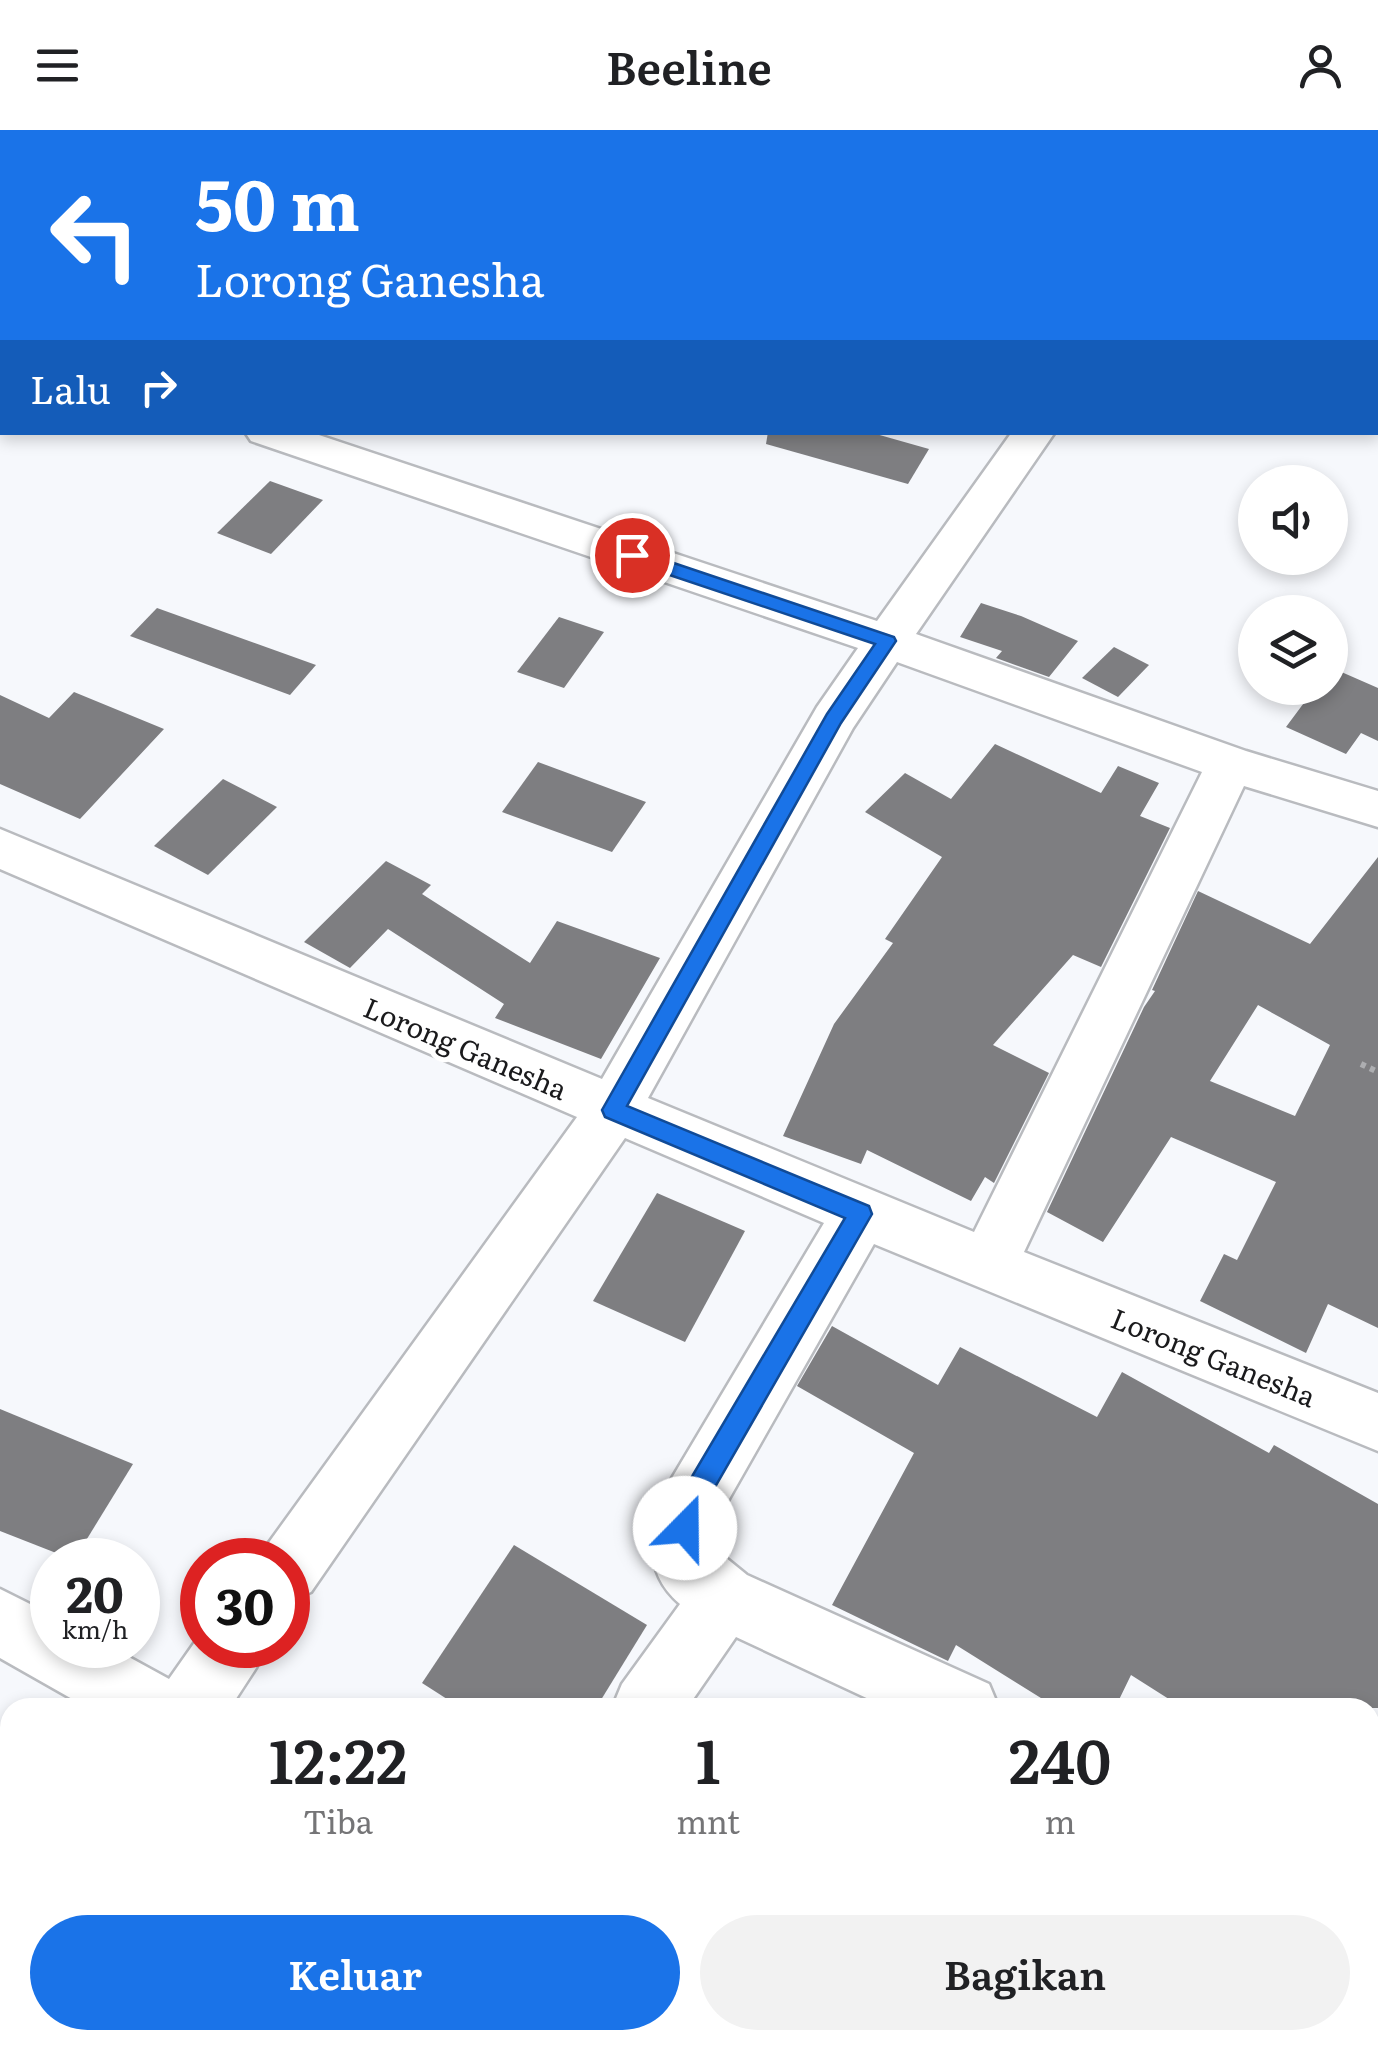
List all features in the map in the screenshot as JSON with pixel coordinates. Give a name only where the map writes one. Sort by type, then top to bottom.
[{"type":"street","points":[[275,435],[887,641],[1230,764],[1378,809]]},
{"type":"street","points":[[310,1539],[613,1110],[834,719],[1032,435]]},
{"type":"street","points":[[988,1265],[1230,764]]},
{"type":"street","name":"Lorong Ganesha","points":[[0,848],[860,1214],[1378,1422]]},
{"type":"street","points":[[860,1214],[691,1504],[680,1552],[689,1572],[724,1598],[943,1698]]},
{"type":"street","points":[[653,1698],[724,1598]]},
{"type":"street","points":[[0,1622],[138,1698]]},
{"type":"street","points":[[195,1698],[217,1668]]},
{"type":"path","points":[[1361,1064],[1378,1072]]},
{"type":"building","points":[[768,435],[880,435],[929,449],[908,484],[766,444]]},
{"type":"building","points":[[270,481],[323,500],[271,554],[217,533]]},
{"type":"building","points":[[981,603],[1078,641],[1049,677],[996,658],[1002,651],[960,637]]},
{"type":"building","points":[[157,608],[316,665],[290,695],[130,636]]},
{"type":"building","points":[[559,617],[604,632],[564,688],[517,672]]},
{"type":"building","points":[[1114,647],[1149,665],[1118,697],[1082,678]]},
{"type":"building","points":[[1348,675],[1378,688],[1378,741],[1361,733],[1346,754],[1286,727],[1302,705],[1348,705]]},
{"type":"building","points":[[74,692],[164,729],[80,819],[0,784],[0,695],[49,718]]},
{"type":"building","points":[[995,744],[1101,793],[1118,766],[1159,783],[1140,816],[1170,828],[1101,967],[1073,955],[993,1045],[1049,1073],[994,1183],[985,1177],[971,1201],[867,1150],[861,1164],[783,1136],[834,1024],[893,943],[885,939],[942,857],[865,812],[905,773],[951,799]]},
{"type":"building","points":[[538,762],[646,802],[612,852],[502,812]]},
{"type":"building","points":[[223,779],[277,807],[208,875],[154,846]]},
{"type":"building","points":[[1378,857],[1378,1328],[1328,1304],[1306,1353],[1200,1301],[1224,1254],[1237,1260],[1276,1182],[1171,1137],[1103,1242],[1047,1212],[1155,991],[1152,990],[1198,891],[1310,944]],"holes":[[[1258,1005],[1330,1045],[1295,1116],[1210,1081]]]},
{"type":"building","points":[[386,861],[431,885],[422,894],[530,963],[557,921],[660,958],[601,1059],[495,1018],[504,1004],[388,929],[350,968],[304,942]]},
{"type":"building","points":[[657,1193],[745,1231],[685,1342],[593,1301]]},
{"type":"building","points":[[832,1326],[938,1385],[960,1347],[1097,1417],[1122,1372],[1269,1453],[1274,1445],[1378,1504],[1378,1698],[1167,1698],[1131,1675],[1120,1698],[1041,1698],[956,1645],[948,1661],[832,1605],[914,1453],[797,1386]]},
{"type":"building","points":[[0,1409],[133,1464],[88,1538],[30,1538],[30,1543],[0,1531]]},
{"type":"building","points":[[514,1545],[647,1625],[602,1698],[445,1698],[422,1683]]},
{"type":"route","points":[[632,555],[887,641],[834,719],[613,1110],[860,1214],[691,1504],[685,1528]]}]
